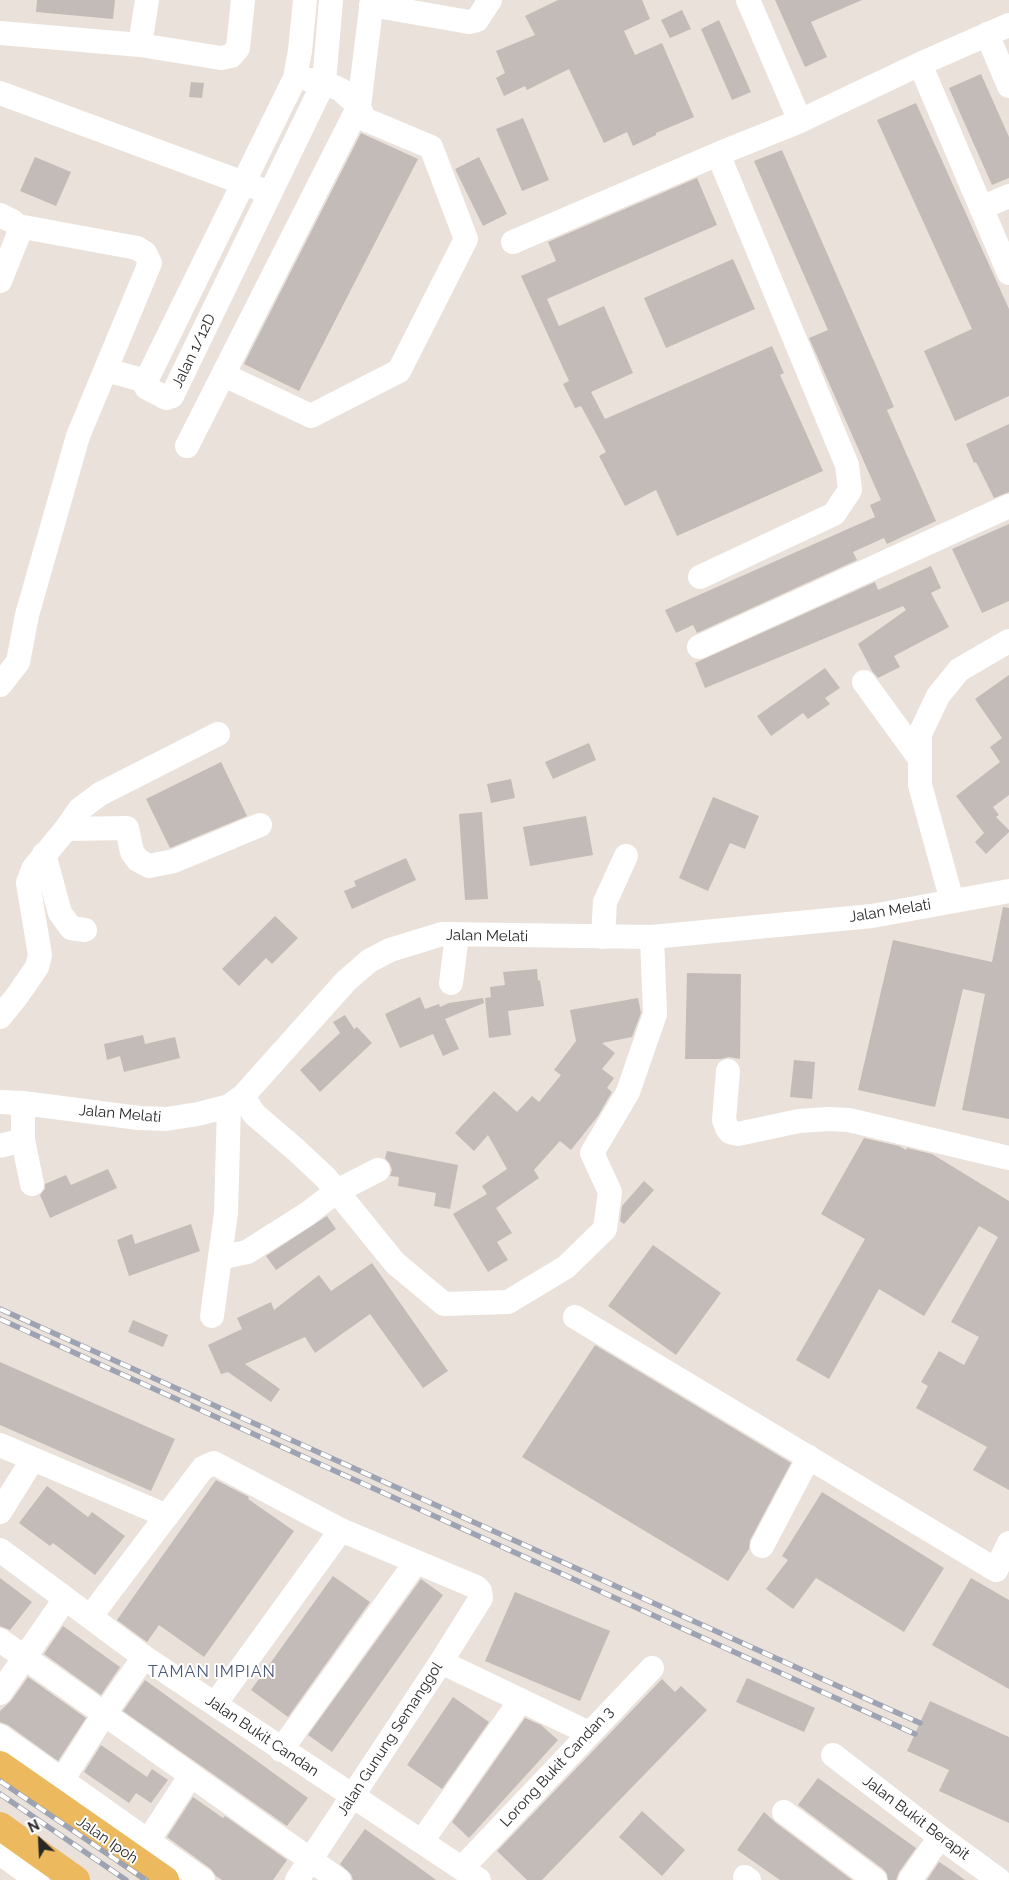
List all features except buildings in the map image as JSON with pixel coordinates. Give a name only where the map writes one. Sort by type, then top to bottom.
[{"type":"main road","name":"Jalan Ipoh","points":[[0,1766],[56,1790],[165,1880]]},
{"type":"main road","points":[[0,1826],[76,1880]]},
{"type":"street","points":[[140,44],[147,0]]},
{"type":"street","points":[[0,32],[140,44],[222,58],[231,56],[238,48],[243,0]]},
{"type":"street","name":"Jalan 1/12D","points":[[305,0],[300,51],[295,78],[146,381],[145,385],[147,388],[166,398],[172,396],[324,82],[331,0]]},
{"type":"street","points":[[187,446],[359,106],[371,3],[469,22],[478,20],[490,0]]},
{"type":"street","points":[[748,0],[800,121]]},
{"type":"street","points":[[513,242],[800,121],[920,64],[1009,25]]},
{"type":"street","points":[[987,34],[1009,86]]},
{"type":"street","points":[[300,51],[364,60]]},
{"type":"street","points":[[920,64],[1009,273]]},
{"type":"street","points":[[224,375],[311,416],[399,371],[466,239],[431,147],[364,119],[359,106],[341,90],[324,82],[295,78]]},
{"type":"street","points":[[0,94],[270,193]]},
{"type":"street","points":[[700,577],[834,514],[850,490],[847,466],[718,154]]},
{"type":"street","points":[[981,208],[1009,196]]},
{"type":"street","points":[[0,280],[18,236],[9,220]]},
{"type":"street","points":[[0,685],[18,662],[27,615],[78,436],[150,263],[145,253],[137,248],[9,220]]},
{"type":"street","points":[[106,370],[146,381]]},
{"type":"street","points":[[699,647],[1009,506]]},
{"type":"street","points":[[952,901],[920,785],[920,734],[938,696],[959,670],[1009,641]]},
{"type":"street","points":[[864,682],[920,759]]},
{"type":"street","points":[[0,1017],[37,967],[40,955],[28,883],[34,869],[44,854],[66,829],[80,809],[100,794],[218,734]]},
{"type":"street","points":[[66,829],[128,828],[132,852],[138,860],[149,866],[174,861],[260,825]]},
{"type":"street","points":[[44,854],[60,913],[71,928],[85,930]]},
{"type":"street","points":[[603,936],[605,902],[626,856]]},
{"type":"street","name":"Jalan Melati","points":[[11,1102],[139,1118],[166,1119],[198,1114],[236,1101],[340,988],[370,961],[390,950],[442,934],[652,937],[872,916],[1009,891]]},
{"type":"street","points":[[451,984],[457,935]]},
{"type":"street","points":[[236,1101],[296,1149],[336,1191],[395,1263],[444,1304],[508,1302],[566,1267],[604,1229],[610,1192],[592,1153],[628,1092],[655,1014],[652,937]]},
{"type":"street","points":[[728,1071],[724,1120],[730,1132],[738,1134],[799,1121],[828,1118],[849,1120],[1009,1158]]},
{"type":"street","points":[[212,1316],[226,1213],[236,1101]]},
{"type":"street","points":[[11,1102],[23,1140],[32,1184]]},
{"type":"street","points":[[0,1146],[23,1140]]},
{"type":"street","points":[[220,1258],[247,1252],[307,1214],[336,1191],[378,1170]]},
{"type":"street","points":[[575,1318],[996,1570],[1009,1543]]},
{"type":"street","points":[[0,1444],[167,1516]]},
{"type":"street","points":[[762,1546],[809,1457]]},
{"type":"street","points":[[2,1505],[32,1459]]},
{"type":"street","points":[[90,1617],[203,1468],[214,1463],[341,1530],[416,1562],[281,1750]]},
{"type":"street","points":[[215,1704],[341,1530]]},
{"type":"street","name":"Jalan Bukit Candan","points":[[0,1550],[144,1657],[281,1750],[471,1874]]},
{"type":"street","name":"Jalan Gunung Semanggol","points":[[297,1880],[481,1598],[480,1591],[476,1587],[416,1562]]},
{"type":"street","points":[[0,1693],[65,1598]]},
{"type":"street","points":[[0,1640],[339,1880]]},
{"type":"street","points":[[56,1790],[144,1657]]},
{"type":"street","points":[[441,1662],[589,1733]]},
{"type":"street","name":"Lorong Bukit Candan 3","points":[[471,1874],[589,1733],[652,1668]]},
{"type":"street","points":[[422,1841],[521,1700]]},
{"type":"street","points":[[0,1736],[56,1790],[148,1840],[203,1880]]},
{"type":"street","name":"Jalan Bukit Berapit","points":[[833,1755],[940,1837],[1000,1880]]},
{"type":"street","points":[[148,1840],[191,1775]]},
{"type":"street","points":[[784,1812],[875,1880]]},
{"type":"street","points":[[910,1880],[940,1837]]},
{"type":"street","points":[[0,1853],[36,1880]]},
{"type":"railway","points":[[0,1309],[920,1723]]},
{"type":"railway","points":[[0,1319],[915,1734]]},
{"type":"railway","points":[[0,1781],[146,1880]]},
{"type":"railway","points":[[0,1794],[126,1880]]},
{"type":"district","name":"TAMAN IMPIAN","points":[[212,1672]]}]
